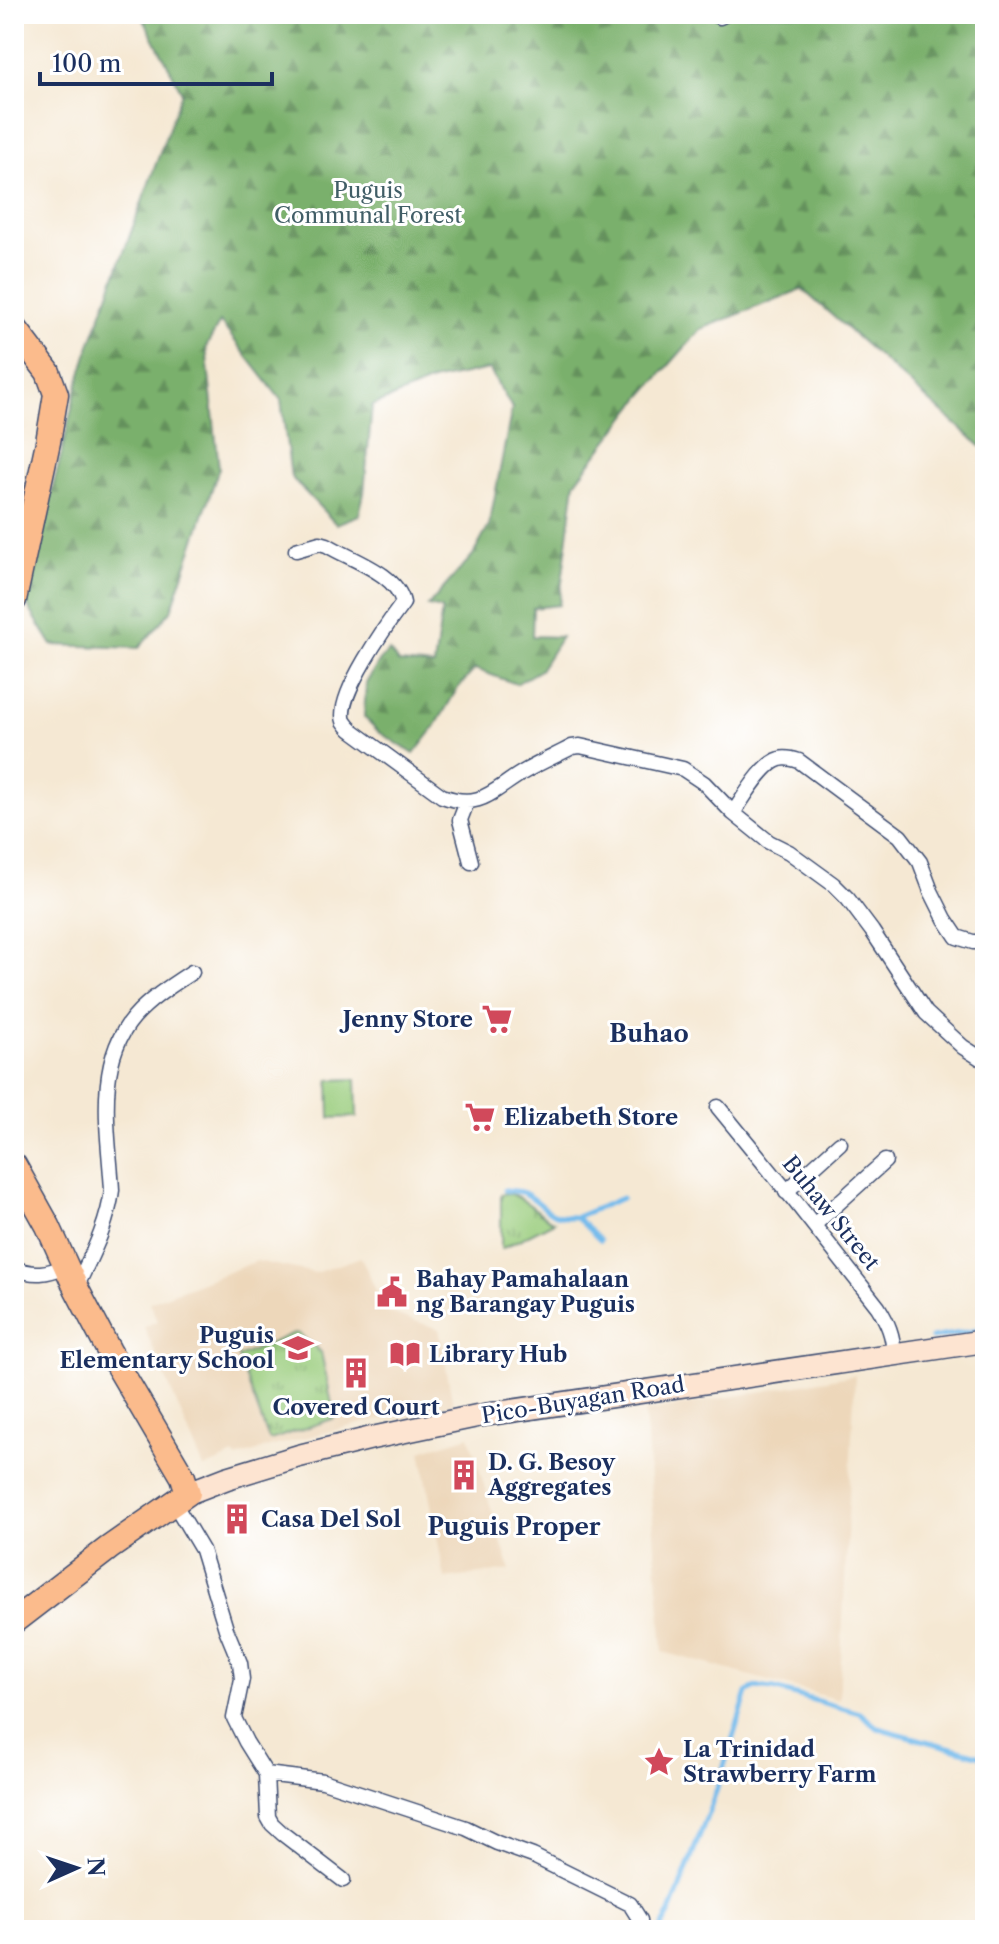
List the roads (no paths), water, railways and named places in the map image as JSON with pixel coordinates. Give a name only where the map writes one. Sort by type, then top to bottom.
[{"type":"main road","points":[[14,327],[48,372],[56,394],[14,600]]},
{"type":"main road","points":[[14,1165],[48,1226],[109,1351],[183,1477],[181,1498],[109,1548],[14,1621]]},
{"type":"main road","name":"Pico-Buyagan Road","points":[[181,1498],[227,1478],[299,1456],[477,1416],[894,1346],[985,1341]]},
{"type":"street","points":[[712,14],[720,17],[726,14]]},
{"type":"street","points":[[296,550],[320,543],[327,545],[382,574],[402,595],[403,603],[346,695],[343,709],[345,723],[392,761],[442,796],[467,802],[493,794],[524,772],[572,747],[580,746],[683,769],[704,783],[733,813],[769,842],[789,852],[841,891],[872,931],[926,1013],[963,1047],[985,1061]]},
{"type":"street","points":[[733,813],[769,764],[778,759],[799,761],[900,836],[920,862],[931,891],[957,937],[985,942]]},
{"type":"street","points":[[467,802],[460,820],[471,862]]},
{"type":"street","points":[[18,1275],[47,1273],[71,1277],[93,1253],[111,1203],[108,1095],[110,1069],[117,1045],[132,1020],[144,1008],[192,972]]},
{"type":"street","name":"Buhaw Street","points":[[718,1107],[878,1307],[887,1321],[894,1346]]},
{"type":"street","points":[[786,1192],[840,1143]]},
{"type":"street","points":[[814,1225],[885,1161]]},
{"type":"street","points":[[181,1498],[240,1663],[242,1679],[234,1720],[266,1774],[267,1810],[272,1824],[343,1880]]},
{"type":"street","points":[[266,1774],[323,1781],[466,1828],[533,1856],[630,1904],[640,1920],[641,1930]]},
{"type":"waterway","points":[[505,1190],[524,1193],[551,1213],[576,1217],[600,1240]]},
{"type":"waterway","points":[[576,1217],[622,1198]]},
{"type":"waterway","points":[[931,1338],[985,1329]]},
{"type":"waterway","points":[[660,1930],[670,1913],[715,1795],[747,1693],[754,1687],[774,1689],[860,1713],[878,1728],[985,1757]]},
{"type":"place","name":"Jenny Store","points":[[497,1019]]},
{"type":"place","name":"Elizabeth Store","points":[[480,1117]]},
{"type":"place","name":"Bahay Pamahalaan ng Barangay Puguis","points":[[392,1292]]},
{"type":"place","name":"Puguis Elementary School","points":[[298,1348]]},
{"type":"place","name":"Library Hub","points":[[405,1354]]},
{"type":"place","name":"Covered Court","points":[[356,1373]]},
{"type":"place","name":"D. G. Besoy Aggregates","points":[[464,1475]]},
{"type":"place","name":"Casa Del Sol","points":[[237,1519]]},
{"type":"place","name":"La Trinidad Strawberry Farm","points":[[659,1762]]},
{"type":"district","name":"Buhao","points":[[649,1033]]},
{"type":"district","name":"Puguis Proper","points":[[514,1526]]},
{"type":"park label","name":"Puguis Communal Forest","points":[[368,202]]}]
